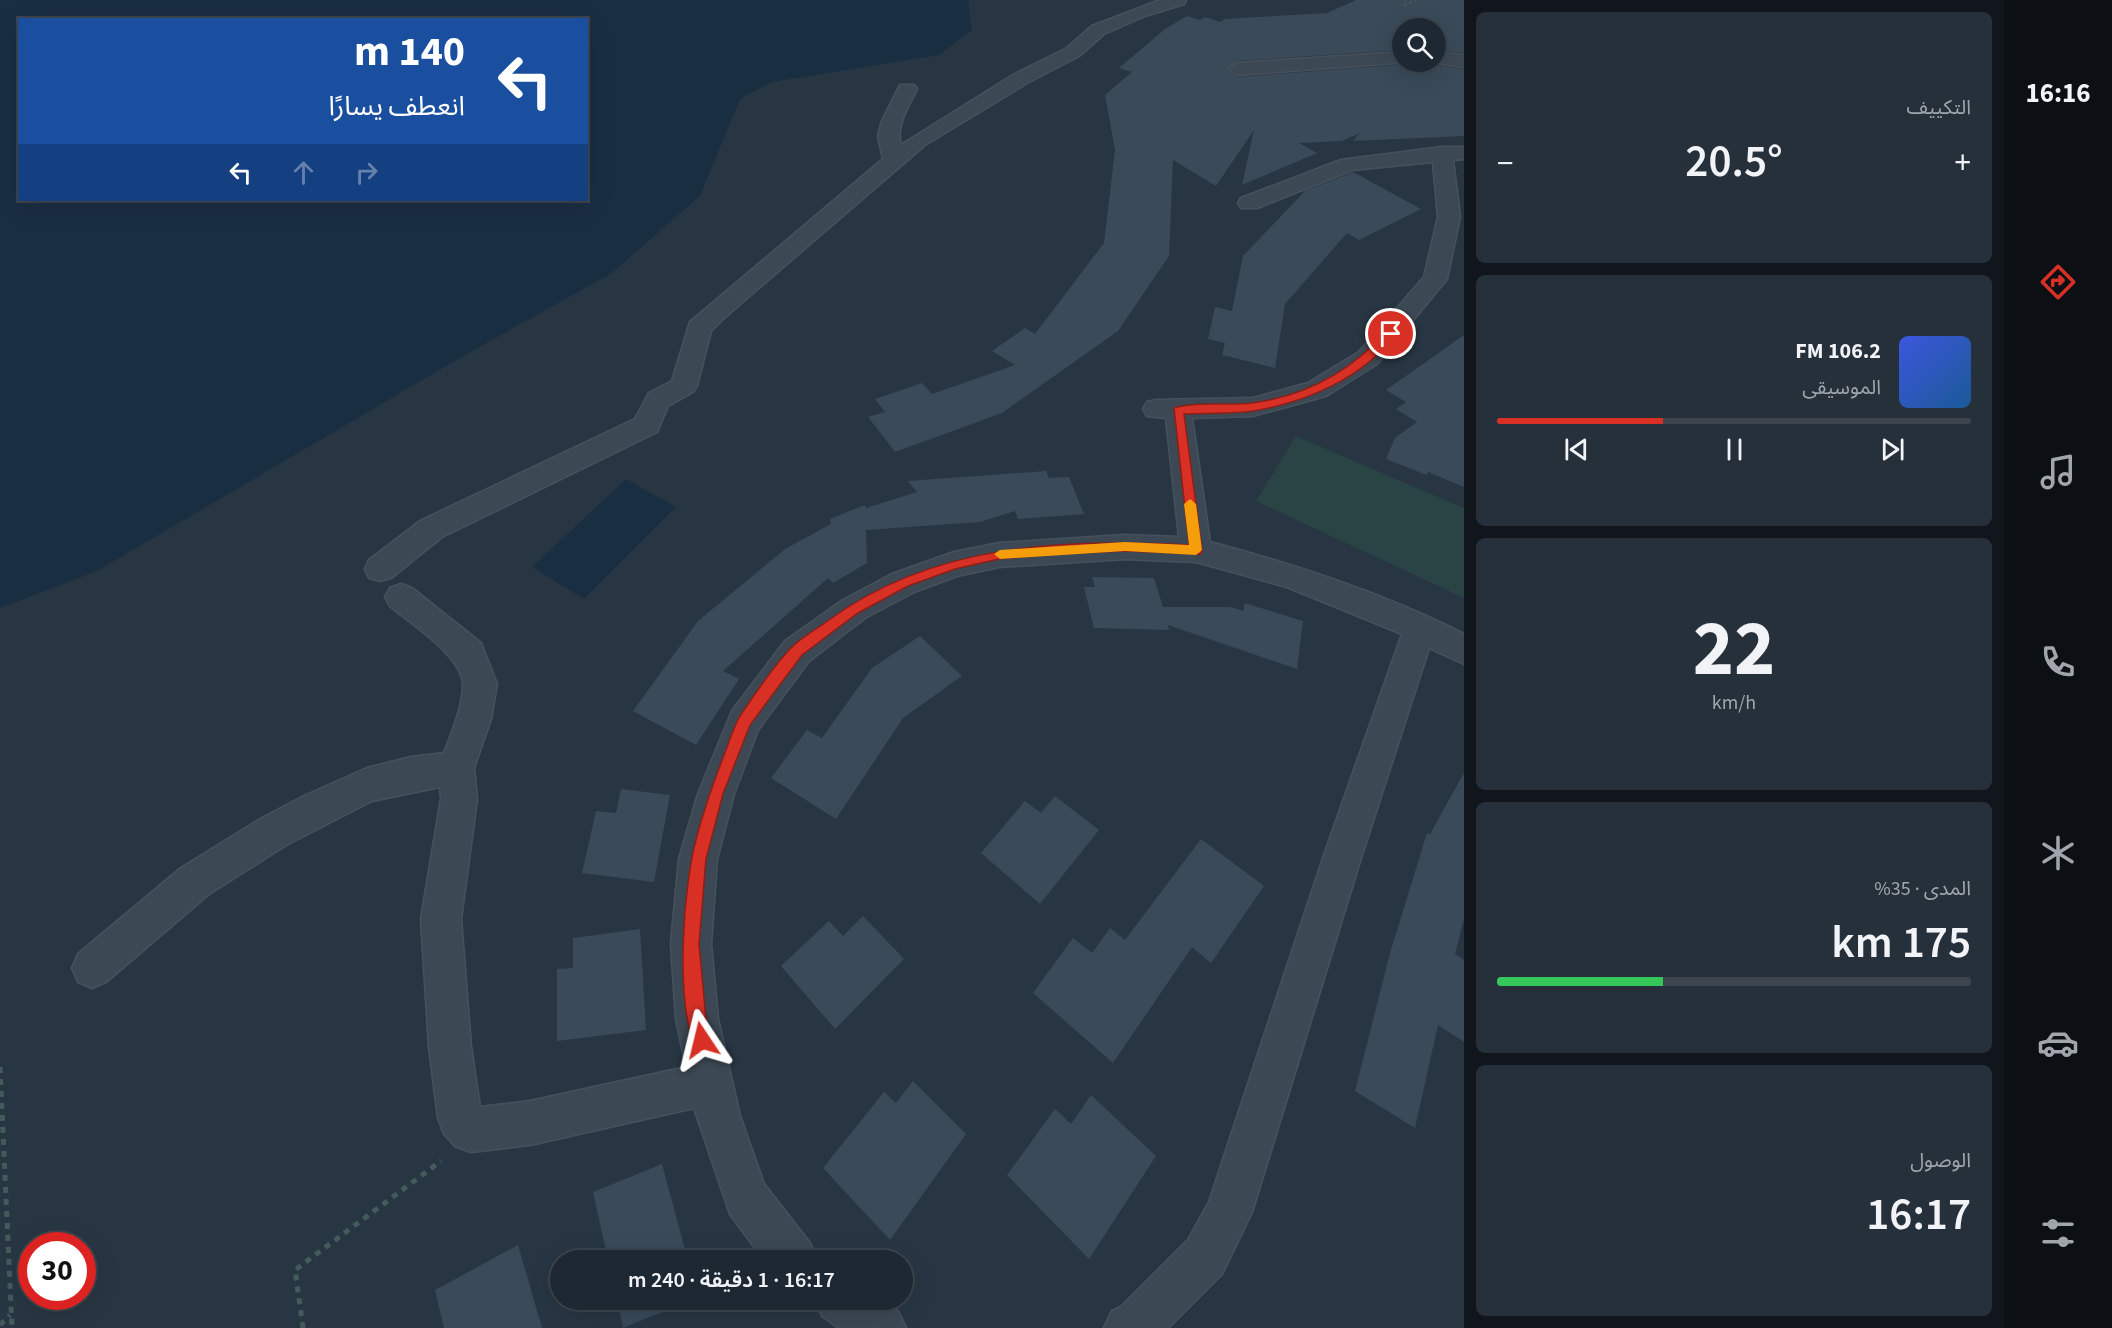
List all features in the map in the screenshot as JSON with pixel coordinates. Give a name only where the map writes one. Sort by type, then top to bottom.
[{"type":"street","points":[[710,1083],[530,1123],[471,1130],[460,1118],[450,1047],[441,919],[459,800],[456,768],[474,719],[480,684],[469,653],[390,583],[431,529],[647,425],[651,407],[659,397],[684,386],[699,328],[918,141],[1020,79],[1073,52],[1098,30],[1139,12],[1178,0]]},
{"type":"street","points":[[1237,69],[1392,59]]},
{"type":"street","points":[[1446,59],[1464,61]]},
{"type":"street","points":[[894,160],[888,136],[892,121],[907,89]]},
{"type":"street","points":[[1196,550],[1166,410],[1253,407],[1317,390],[1346,374],[1373,353],[1435,279],[1449,217],[1453,153],[1348,164],[1249,203]]},
{"type":"street","points":[[785,1250],[746,1198],[718,1116],[697,1019],[691,944],[698,859],[716,794],[744,722],[797,651],[854,609],[903,583],[954,564],[999,555],[1057,549],[1125,547],[1196,550],[1293,576],[1420,627],[1464,650]]},
{"type":"street","points":[[1129,1328],[1139,1323],[1205,1257],[1229,1212],[1346,847],[1420,627]]},
{"type":"street","points":[[93,968],[195,881],[296,819],[367,785],[411,774],[456,768]]},
{"type":"street","points":[[855,1310],[881,1328]]},
{"type":"path","points":[[1404,6],[1416,0]]},
{"type":"path","points":[[0,1067],[12,1328]]},
{"type":"path","points":[[303,1328],[295,1270],[436,1166],[471,1130]]},
{"type":"path","points":[[0,1325],[11,1315]]},
{"type":"green space","points":[[1296,436],[1464,508],[1464,598],[1256,501]]},
{"type":"water","points":[[0,0],[968,0],[972,30],[939,55],[772,82],[740,99],[700,196],[612,273],[465,355],[97,571],[0,608]]},
{"type":"water","points":[[626,479],[676,507],[584,599],[532,567]]},
{"type":"building","points":[[1356,0],[1464,0],[1464,53],[1446,51],[1446,18],[1392,18],[1392,51],[1237,61],[1226,70],[1237,77],[1392,65],[1392,72],[1446,72],[1446,66],[1464,69],[1464,136],[1353,141],[1360,133],[1342,141],[1299,143],[1317,153],[1242,185],[1254,130],[1216,186],[1173,160],[1169,256],[1118,331],[1002,413],[895,452],[868,417],[885,412],[875,399],[922,383],[932,394],[1015,365],[992,351],[1025,328],[1035,334],[1104,243],[1115,150],[1105,95],[1132,72],[1119,68],[1165,29],[1187,16],[1200,20],[1205,17],[1220,22],[1225,19],[1327,13]]},
{"type":"building","points":[[1353,172],[1421,209],[1359,240],[1347,233],[1285,304],[1275,368],[1222,355],[1225,343],[1208,339],[1215,307],[1232,311],[1243,256],[1305,191]]},
{"type":"building","points":[[1464,335],[1464,487],[1428,472],[1427,475],[1386,459],[1395,438],[1417,422],[1396,409],[1406,402],[1386,390]]},
{"type":"building","points":[[1046,471],[1049,478],[1069,477],[1084,514],[1018,519],[1015,511],[980,522],[866,530],[867,563],[833,583],[828,578],[723,671],[739,679],[696,745],[633,711],[698,621],[785,549],[831,524],[830,519],[865,505],[866,508],[917,492],[908,481]]},
{"type":"building","points":[[1092,577],[1154,578],[1163,607],[1231,607],[1243,611],[1245,603],[1303,621],[1297,669],[1168,625],[1169,630],[1094,628],[1084,587],[1095,587]]},
{"type":"building","points":[[920,636],[962,676],[903,718],[836,819],[771,778],[807,730],[822,738],[872,668]]},
{"type":"building","points":[[1464,773],[1464,919],[1455,954],[1464,960],[1464,1042],[1438,1025],[1415,1128],[1355,1091],[1390,953],[1427,833],[1430,834]]},
{"type":"building","points":[[621,789],[670,795],[654,882],[582,873],[596,811],[616,813]]},
{"type":"building","points":[[1055,796],[1099,830],[1040,904],[981,853],[1025,801],[1041,813]]},
{"type":"building","points":[[1201,839],[1264,886],[1211,963],[1192,947],[1113,1063],[1033,993],[1073,938],[1092,953],[1110,928],[1125,940]]},
{"type":"building","points":[[863,916],[904,959],[835,1029],[781,966],[829,921],[843,936]]},
{"type":"building","points":[[640,929],[646,1030],[557,1041],[557,969],[573,968],[573,938]]},
{"type":"building","points":[[913,1081],[966,1134],[890,1240],[823,1168],[884,1092],[896,1103]]},
{"type":"building","points":[[1091,1095],[1156,1156],[1089,1259],[1007,1175],[1055,1109],[1071,1124]]},
{"type":"building","points":[[662,1164],[685,1250],[606,1250],[593,1192]]},
{"type":"building","points":[[518,1245],[542,1328],[444,1328],[435,1290]]},
{"type":"building","points":[[619,1310],[667,1310],[623,1328]]},
{"type":"slow traffic","points":[[1000,554],[1057,549],[1125,547],[1196,550],[1190,504]]},
{"type":"route","points":[[702,1040],[697,1019],[691,944],[698,859],[716,794],[744,722],[797,651],[854,609],[903,583],[954,564],[999,555],[1057,549],[1125,547],[1196,550],[1178,410],[1253,407],[1317,390],[1346,374],[1368,358],[1391,334]]}]
